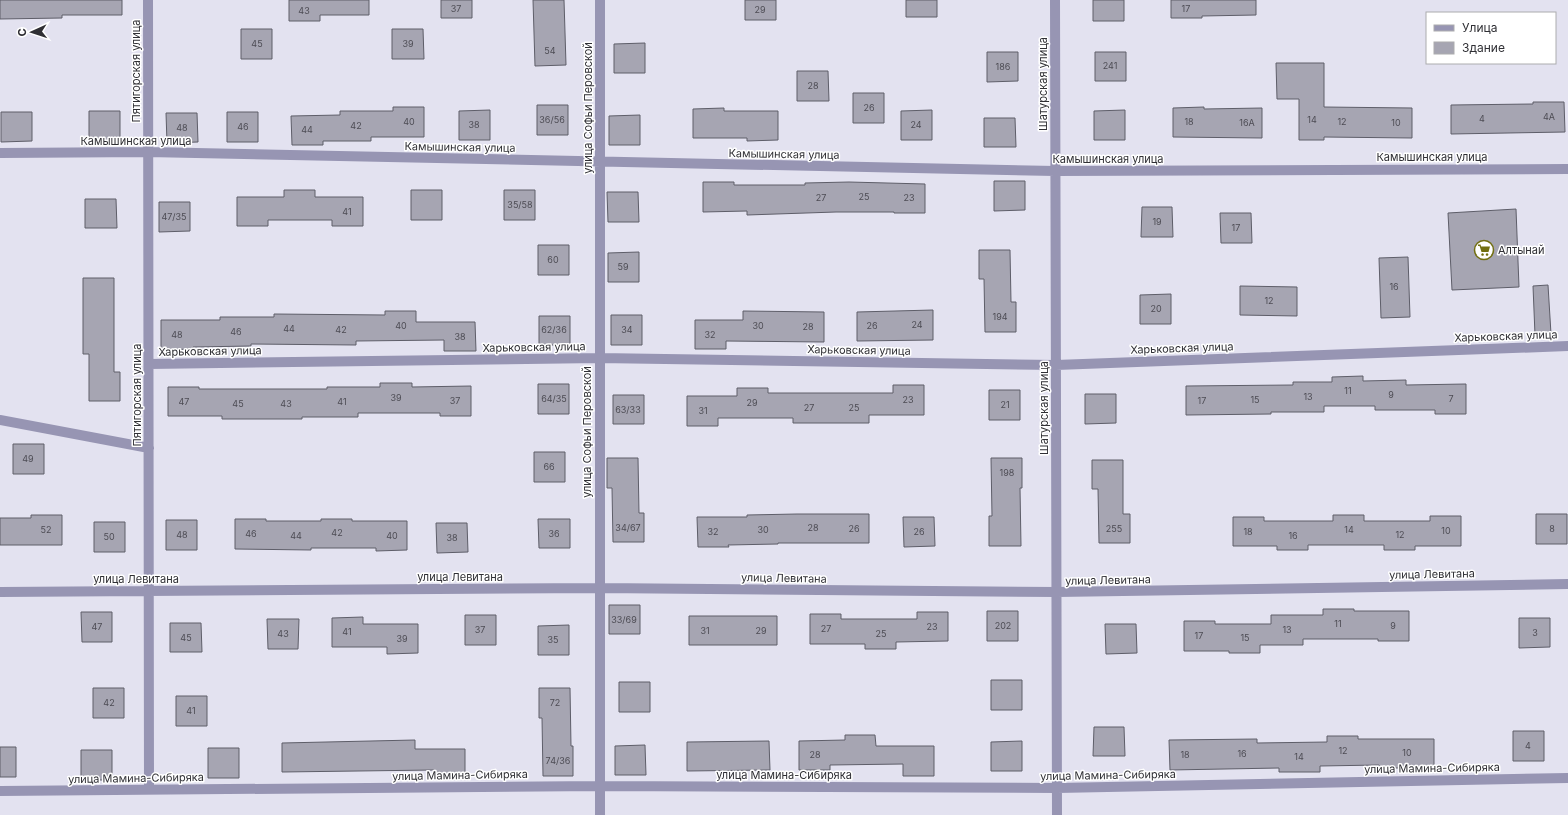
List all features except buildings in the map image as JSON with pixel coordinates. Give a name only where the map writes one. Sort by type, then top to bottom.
[{"type":"street","name":"Пятигорская улица","points":[[148,0],[149,790]]},
{"type":"street","name":"улица Софьи Перовской","points":[[600,0],[600,815]]},
{"type":"street","name":"Шатурская улица","points":[[1055,0],[1058,815]]},
{"type":"street","name":"Камышинская улица","points":[[0,153],[148,152],[1055,171],[1568,169]]},
{"type":"street","name":"Харьковская улица","points":[[149,364],[599,358],[1056,365],[1568,346]]},
{"type":"street","points":[[0,420],[149,448]]},
{"type":"street","name":"улица Левитана","points":[[0,592],[600,588],[1057,592],[1568,584]]},
{"type":"street","name":"улица Мамина-Сибиряка","points":[[0,791],[600,786],[1057,788],[1568,778]]},
{"type":"place","name":"Алтынай","points":[[1484,250]]}]
